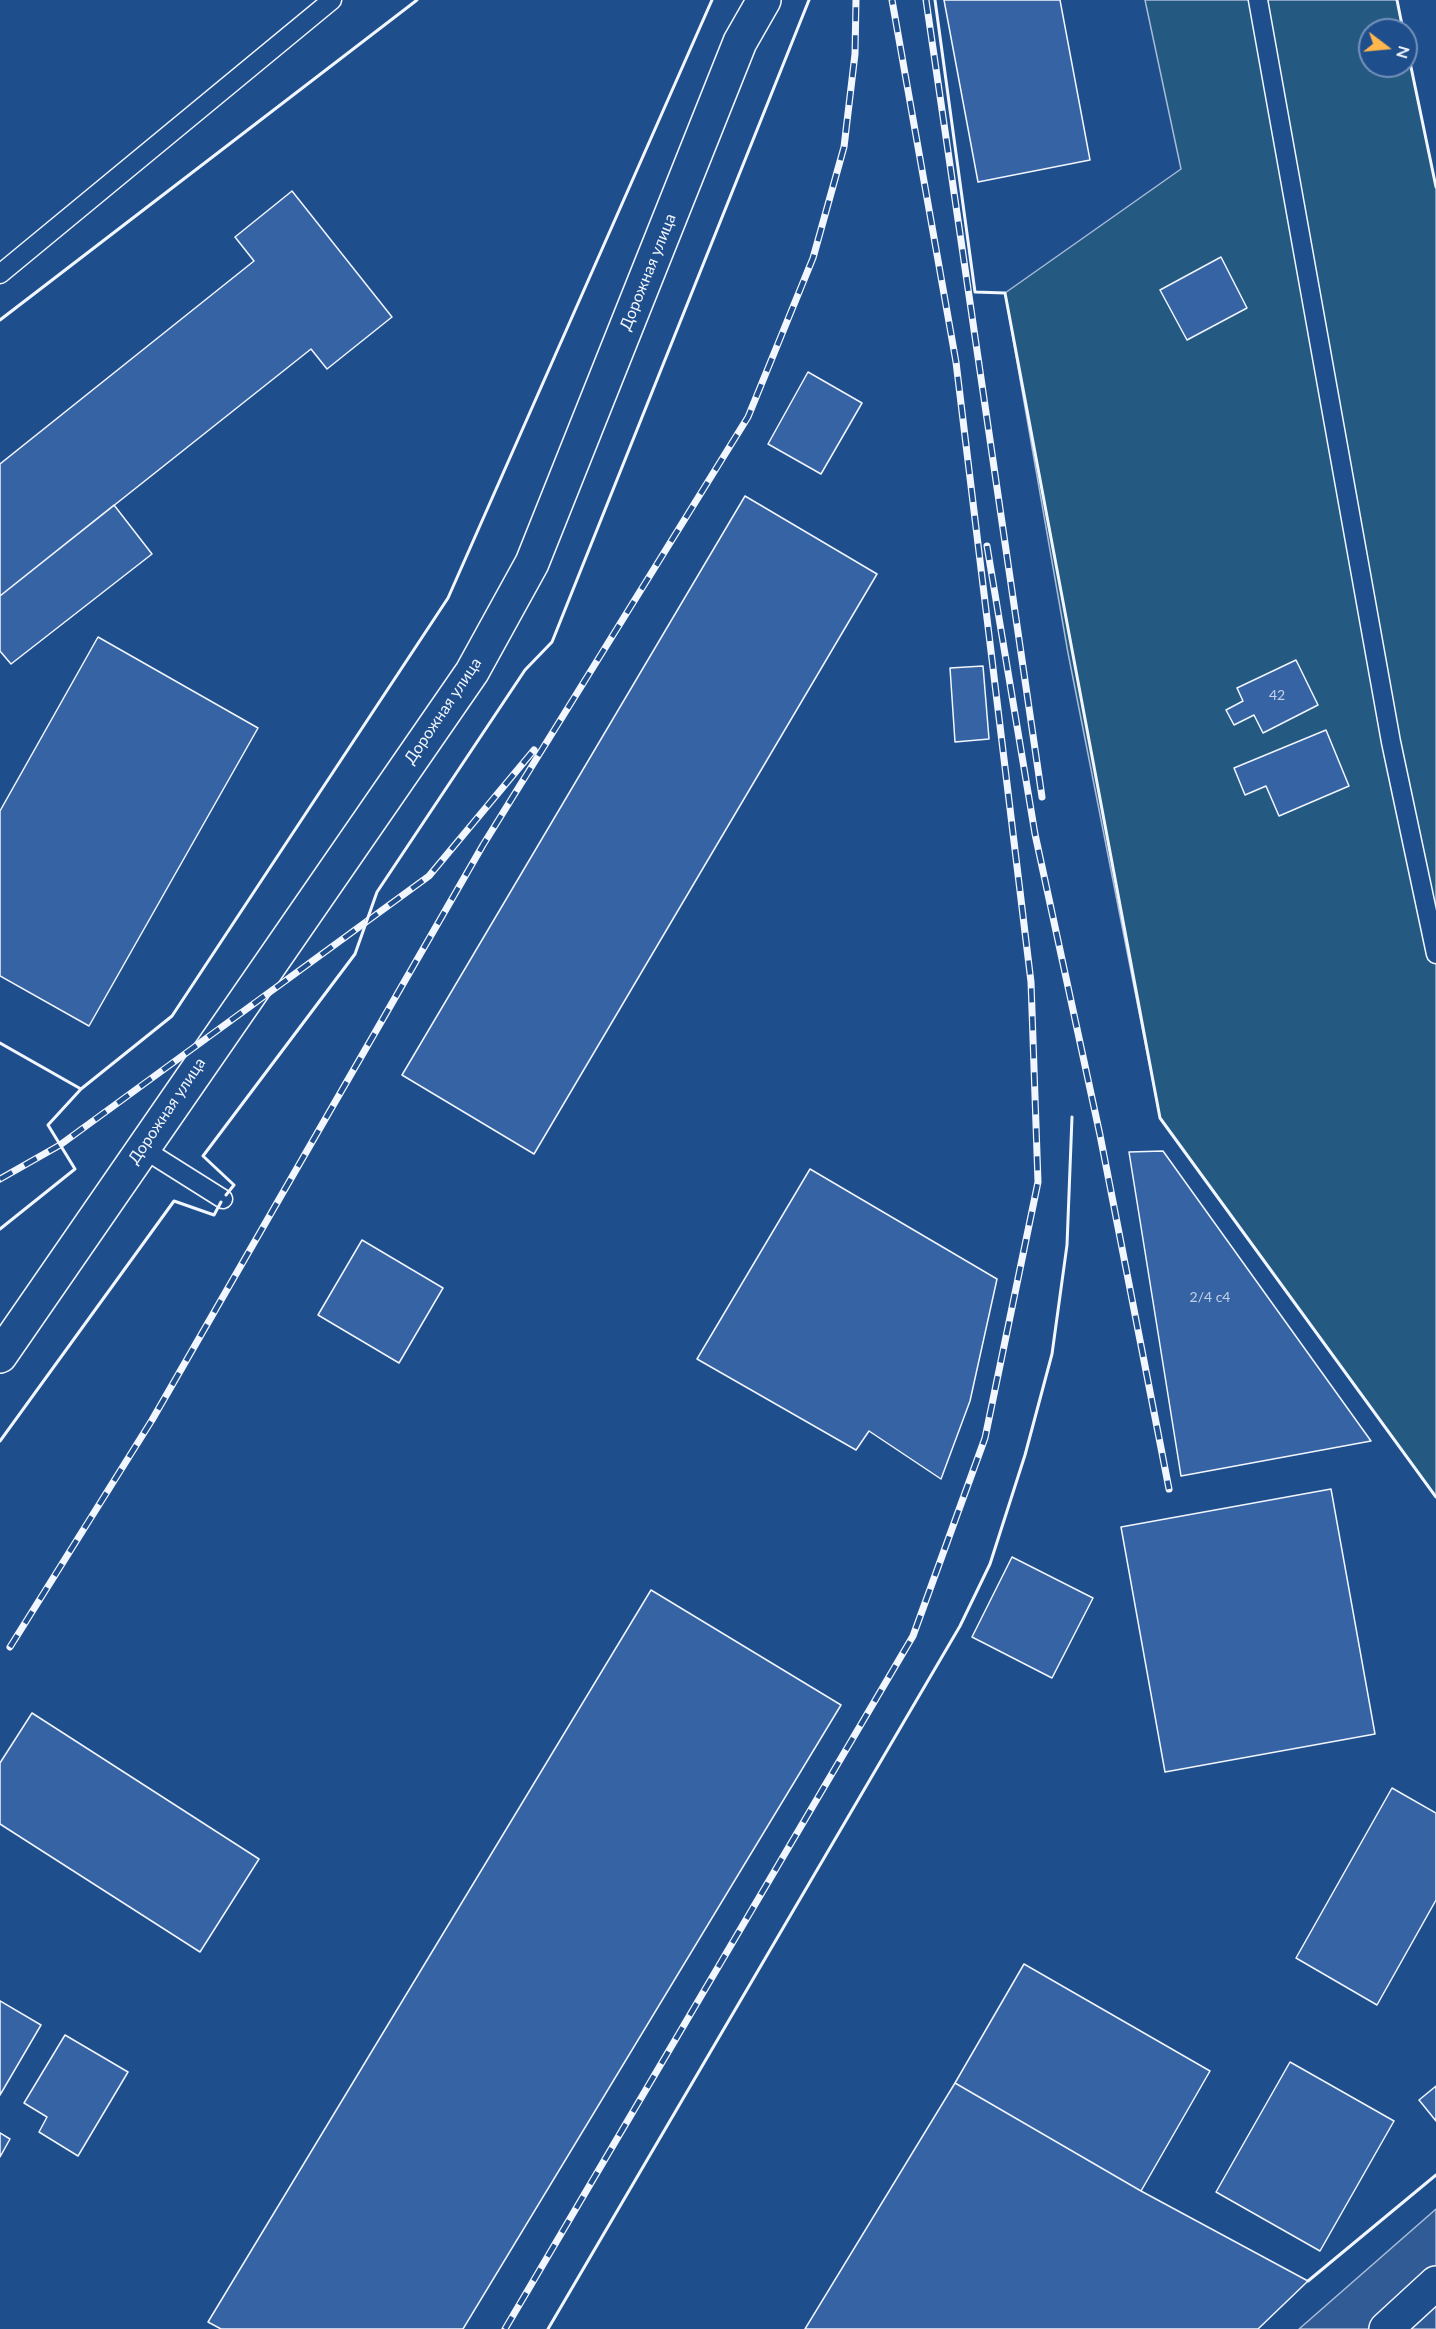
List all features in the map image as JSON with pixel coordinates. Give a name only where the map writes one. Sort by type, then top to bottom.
[{"type":"street","name":"Дорожная улица","points":[[0,1356],[472,672],[532,563],[741,42],[764,0]]},
{"type":"street","points":[[1386,2329],[1436,2283]]},
{"type":"lane","points":[[0,274],[332,0]]},
{"type":"lane","points":[[1258,0],[1391,742],[1436,954]]},
{"type":"lane","points":[[142,1148],[223,1199]]},
{"type":"shaded area","points":[[1145,0],[1397,0],[1401,18],[1358,18],[1358,78],[1413,78],[1436,187],[1436,1497],[1160,1118],[1068,653],[1005,293],[1181,169]]},
{"type":"shaded area","points":[[1436,2209],[1436,2329],[1299,2329]]},
{"type":"building","points":[[944,0],[1060,0],[1090,160],[978,182]]},
{"type":"building","points":[[292,191],[392,317],[327,369],[311,349],[0,596],[0,464],[254,261],[235,237]]},
{"type":"building","points":[[1221,257],[1247,308],[1187,340],[1160,290]]},
{"type":"building","points":[[808,372],[862,403],[821,474],[768,444]]},
{"type":"building","points":[[745,496],[877,574],[534,1154],[402,1075]]},
{"type":"building","points":[[114,505],[152,554],[11,664],[0,651],[0,596]]},
{"type":"building","points":[[98,637],[258,728],[89,1026],[0,976],[0,811]]},
{"type":"building","points":[[1296,660],[1318,705],[1263,733],[1254,715],[1234,725],[1226,710],[1243,701],[1237,688]]},
{"type":"building","points":[[983,666],[989,739],[955,742],[950,668]]},
{"type":"building","points":[[1326,730],[1349,786],[1279,816],[1266,786],[1245,795],[1234,768]]},
{"type":"building","points":[[1163,1151],[1371,1441],[1181,1476],[1129,1152]]},
{"type":"building","points":[[810,1169],[997,1279],[970,1401],[941,1479],[869,1431],[856,1450],[697,1359]]},
{"type":"building","points":[[362,1240],[443,1288],[399,1363],[318,1315]]},
{"type":"building","points":[[1331,1489],[1375,1734],[1165,1772],[1121,1527]]},
{"type":"building","points":[[1012,1557],[1093,1598],[1052,1678],[972,1637]]},
{"type":"building","points":[[651,1590],[841,1705],[463,2329],[221,2329],[208,2322]]},
{"type":"building","points":[[32,1713],[259,1859],[200,1952],[0,1824],[0,1763]]},
{"type":"building","points":[[1392,1788],[1436,1813],[1436,1900],[1377,2005],[1296,1958]]},
{"type":"building","points":[[1024,1964],[1210,2071],[1141,2191],[955,2083]]},
{"type":"building","points":[[0,2001],[41,2025],[0,2095]]},
{"type":"building","points":[[65,2035],[128,2072],[78,2156],[39,2132],[47,2117],[24,2103]]},
{"type":"building","points":[[1290,2062],[1394,2121],[1320,2251],[1216,2192]]},
{"type":"building","points":[[955,2083],[1141,2191],[1308,2281],[1258,2329],[805,2329]]},
{"type":"building","points":[[1436,2086],[1436,2121],[1419,2100]]},
{"type":"building","points":[[0,2133],[10,2139],[0,2157]]},
{"type":"railway","points":[[10,1647],[152,1420],[483,845],[748,417],[813,258],[844,147],[855,54],[856,0]]},
{"type":"railway","points":[[505,2329],[913,1636],[985,1438],[1038,1182],[1031,982],[956,362],[892,0]]},
{"type":"railway","points":[[926,0],[1042,797]]},
{"type":"railway","points":[[987,546],[1035,834],[1100,1135],[1169,1489]]},
{"type":"railway","points":[[0,1179],[60,1145],[429,876],[534,750]]},
{"type":"wall","points":[[0,320],[417,0]]},
{"type":"wall","points":[[0,1229],[75,1169],[48,1125],[81,1089],[172,1016],[448,598],[712,0]]},
{"type":"wall","points":[[226,1195],[234,1185],[203,1156],[355,954],[377,892],[525,670],[552,642],[809,0]]},
{"type":"wall","points":[[935,0],[975,292],[1005,293],[1160,1118],[1436,1497]]},
{"type":"wall","points":[[1397,0],[1401,18]]},
{"type":"wall","points":[[1413,78],[1436,187]]},
{"type":"wall","points":[[0,1043],[81,1089]]},
{"type":"wall","points":[[548,2329],[960,1626],[990,1564],[1025,1455],[1052,1354],[1067,1245],[1072,1117]]},
{"type":"wall","points":[[0,1441],[174,1201],[214,1215],[221,1202]]},
{"type":"wall","points":[[1308,2281],[1436,2175]]}]
